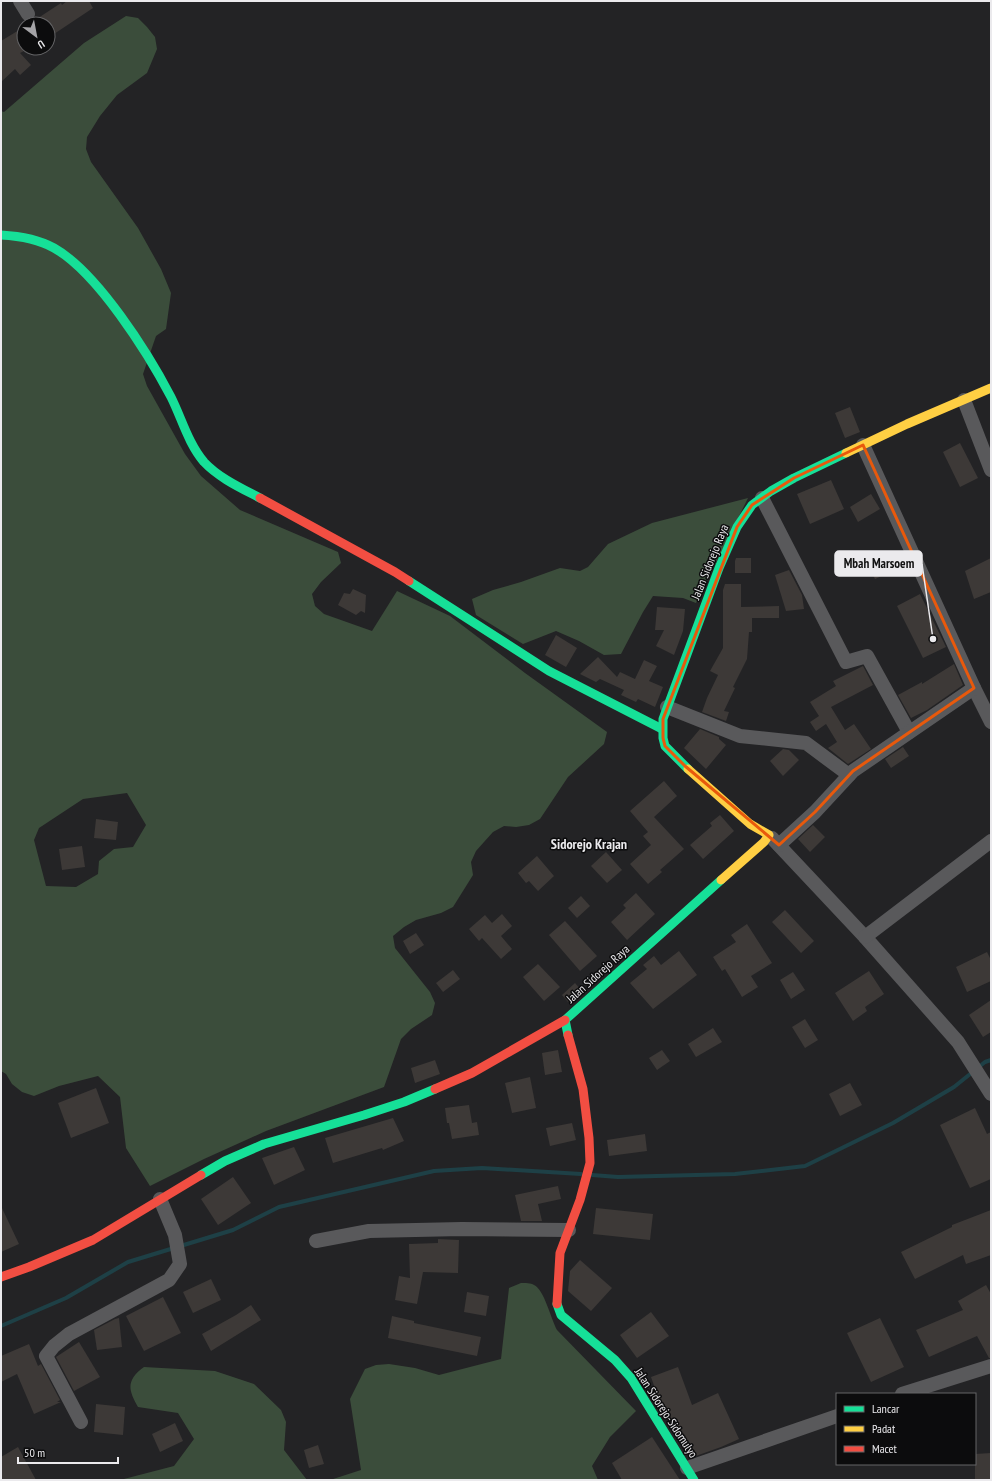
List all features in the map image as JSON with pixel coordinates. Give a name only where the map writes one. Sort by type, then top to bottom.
[{"type":"street","points":[[20,1],[28,14]]},
{"type":"street","points":[[1,235],[17,236],[41,242],[58,250],[96,284],[137,339],[163,382],[193,443],[200,455],[211,468],[229,480],[395,572],[549,671],[662,729]]},
{"type":"street","name":"Jalan Sidorejo Raya","points":[[580,1200],[590,1163],[589,1138],[578,1068],[569,1043],[565,1020],[756,849],[771,840],[750,824],[685,766],[665,746],[662,729],[663,719],[667,708],[719,568],[736,527],[752,506],[794,478],[907,424],[991,388]]},
{"type":"street","points":[[964,400],[991,470]]},
{"type":"street","points":[[863,445],[991,722]]},
{"type":"street","points":[[762,498],[846,662],[867,656],[909,732]]},
{"type":"street","points":[[974,688],[853,771],[815,812],[771,840],[865,937],[958,1042],[991,1094]]},
{"type":"street","points":[[667,708],[740,736],[806,743],[849,775]]},
{"type":"street","points":[[865,937],[991,841]]},
{"type":"street","points":[[1,1277],[93,1240],[225,1161],[264,1144],[404,1102],[472,1073],[565,1020]]},
{"type":"street","points":[[81,1422],[46,1356],[54,1346],[69,1334],[169,1280],[180,1264],[175,1235],[160,1199]]},
{"type":"street","name":"Jalan Sidorejo-Sidomulyo","points":[[580,1200],[560,1252],[555,1296],[557,1308],[561,1315],[615,1360],[631,1378],[694,1480]]},
{"type":"street","points":[[316,1241],[369,1231],[462,1229],[569,1230]]},
{"type":"street","points":[[905,1393],[991,1366]]},
{"type":"street","points":[[687,1468],[836,1416]]},
{"type":"highlighted area","points":[[863,445],[974,688],[853,771],[815,812],[779,845],[685,766],[665,746],[663,738],[663,719],[737,527],[752,505],[794,478]]},
{"type":"green space","points":[[126,16],[138,18],[155,37],[157,49],[147,73],[117,95],[100,116],[87,137],[86,149],[91,162],[138,228],[161,269],[171,293],[166,329],[156,336],[143,374],[147,386],[185,454],[201,476],[240,510],[338,552],[341,563],[321,582],[312,594],[315,606],[324,614],[372,631],[397,591],[450,616],[525,673],[607,732],[604,744],[568,777],[540,819],[529,825],[516,827],[504,826],[493,832],[476,851],[471,862],[473,875],[453,907],[441,913],[416,920],[393,936],[395,948],[430,992],[435,1003],[432,1015],[411,1029],[401,1039],[384,1087],[266,1131],[204,1159],[150,1186],[126,1148],[120,1097],[98,1076],[59,1086],[34,1096],[22,1092],[12,1084],[6,1074],[1,1071],[1,111],[4,112],[84,43]],"holes":[[[127,793],[146,825],[133,847],[114,849],[99,861],[98,874],[76,887],[46,886],[34,840],[39,828],[83,799]]]},
{"type":"green space","points":[[748,498],[696,603],[683,598],[653,596],[621,654],[604,655],[579,641],[556,631],[523,644],[476,615],[472,599],[493,590],[560,568],[580,571],[588,567],[608,544],[652,523]]},
{"type":"green space","points":[[521,1283],[528,1283],[538,1288],[544,1298],[557,1330],[636,1411],[610,1437],[592,1466],[598,1480],[330,1480],[361,1470],[350,1399],[365,1369],[376,1365],[389,1364],[415,1368],[439,1375],[501,1359],[509,1288]]},
{"type":"green space","points":[[144,1367],[215,1371],[254,1384],[281,1410],[286,1422],[284,1450],[307,1480],[120,1480],[174,1466],[194,1439],[178,1413],[138,1407],[132,1395],[130,1386],[134,1376]]},
{"type":"building","points":[[67,1],[89,1],[93,8],[56,33],[56,16],[41,16],[61,3],[62,5]]},
{"type":"building","points":[[16,32],[16,56],[23,56],[31,65],[20,75],[15,69],[1,82],[1,41]]},
{"type":"building","points":[[850,407],[860,432],[845,438],[835,413]]},
{"type":"building","points":[[960,443],[978,478],[960,487],[943,452]]},
{"type":"building","points":[[831,480],[844,509],[810,524],[797,494]]},
{"type":"building","points":[[871,494],[880,509],[858,522],[850,507]]},
{"type":"building","points":[[888,554],[895,570],[875,579],[867,563]]},
{"type":"building","points":[[736,558],[751,558],[751,573],[735,573]]},
{"type":"building","points":[[991,558],[991,592],[974,599],[965,571]]},
{"type":"building","points":[[789,570],[802,595],[804,609],[786,611],[775,575]]},
{"type":"building","points":[[725,584],[741,584],[741,607],[779,606],[779,618],[752,618],[752,632],[749,632],[747,659],[733,687],[735,688],[724,711],[729,712],[726,721],[702,712],[718,675],[710,671],[723,648],[723,590]]},
{"type":"building","points":[[353,589],[366,595],[365,613],[361,611],[356,615],[338,605],[344,593],[350,594]]},
{"type":"building","points":[[920,594],[946,647],[923,658],[897,606]]},
{"type":"building","points":[[657,607],[685,609],[683,631],[674,655],[656,646],[664,630],[655,630]]},
{"type":"building","points":[[556,635],[577,648],[566,667],[545,655]]},
{"type":"building","points":[[598,657],[617,677],[620,672],[635,679],[644,660],[657,666],[649,681],[663,687],[655,707],[638,699],[636,702],[621,695],[624,690],[600,679],[596,682],[580,674]]},
{"type":"building","points":[[954,664],[963,685],[927,710],[911,718],[898,695],[922,682],[922,684]]},
{"type":"building","points":[[863,666],[873,685],[831,707],[845,730],[854,724],[871,749],[848,764],[828,748],[837,742],[826,724],[816,731],[810,722],[819,716],[810,702],[836,686],[833,681]]},
{"type":"building","points":[[700,729],[719,737],[719,739],[726,745],[706,769],[684,748]]},
{"type":"building","points":[[903,747],[909,756],[891,768],[885,759]]},
{"type":"building","points":[[783,749],[789,750],[799,760],[783,776],[770,761]]},
{"type":"building","points":[[664,781],[677,796],[654,817],[684,849],[660,870],[662,872],[648,884],[630,864],[651,845],[643,836],[648,832],[630,811]]},
{"type":"building","points":[[720,815],[734,831],[703,859],[690,845],[712,826],[710,823]]},
{"type":"building","points":[[96,819],[118,822],[116,840],[94,838]]},
{"type":"building","points":[[813,825],[825,837],[810,852],[798,839]]},
{"type":"building","points":[[82,846],[85,867],[62,870],[59,849]]},
{"type":"building","points":[[606,852],[622,870],[607,883],[591,866]]},
{"type":"building","points":[[537,856],[554,876],[538,891],[529,881],[526,883],[518,873]]},
{"type":"building","points":[[636,893],[655,914],[627,940],[611,922],[626,908],[623,905]]},
{"type":"building","points":[[581,896],[590,906],[577,918],[568,908]]},
{"type":"building","points":[[785,910],[814,941],[801,953],[772,922]]},
{"type":"building","points":[[502,914],[512,926],[501,936],[512,949],[501,959],[482,938],[479,941],[469,929],[485,915],[492,923]]},
{"type":"building","points":[[565,921],[597,956],[580,971],[549,935]]},
{"type":"building","points":[[747,924],[772,963],[751,976],[758,987],[742,997],[725,969],[722,971],[713,957],[736,942],[731,935]]},
{"type":"building","points":[[416,933],[424,945],[410,954],[403,941]]},
{"type":"building","points":[[679,951],[697,975],[653,1009],[630,983],[647,969],[643,965],[654,956],[661,965]]},
{"type":"building","points":[[987,952],[991,960],[991,981],[967,992],[956,967]]},
{"type":"building","points":[[538,964],[560,987],[544,1001],[523,977]]},
{"type":"building","points":[[453,970],[460,979],[443,992],[436,983]]},
{"type":"building","points":[[869,971],[884,994],[865,1007],[867,1011],[853,1021],[835,993]]},
{"type":"building","points":[[793,972],[805,990],[791,999],[780,980]]},
{"type":"building","points":[[575,983],[581,990],[568,1002],[562,995]]},
{"type":"building","points":[[991,1000],[991,1032],[983,1037],[969,1015]]},
{"type":"building","points":[[805,1019],[818,1040],[805,1048],[792,1027]]},
{"type":"building","points":[[713,1028],[722,1042],[696,1057],[688,1044]]},
{"type":"building","points":[[558,1050],[562,1072],[545,1075],[542,1053]]},
{"type":"building","points":[[662,1050],[670,1061],[657,1070],[649,1058]]},
{"type":"building","points":[[435,1060],[440,1074],[415,1083],[411,1068]]},
{"type":"building","points":[[530,1077],[536,1108],[512,1113],[505,1083]]},
{"type":"building","points":[[850,1083],[862,1105],[840,1116],[829,1094]]},
{"type":"building","points":[[96,1088],[109,1123],[71,1138],[58,1103]]},
{"type":"building","points":[[469,1105],[472,1123],[477,1122],[479,1135],[452,1139],[449,1123],[447,1123],[445,1108]]},
{"type":"building","points":[[975,1108],[987,1134],[991,1132],[991,1179],[970,1188],[940,1125]]},
{"type":"building","points":[[393,1118],[404,1141],[383,1150],[382,1148],[333,1163],[325,1138]]},
{"type":"building","points":[[572,1123],[576,1140],[550,1146],[546,1128]]},
{"type":"building","points":[[645,1134],[647,1151],[609,1156],[607,1140]]},
{"type":"building","points":[[294,1147],[305,1170],[274,1185],[262,1158]]},
{"type":"building","points":[[233,1177],[251,1203],[218,1225],[201,1199]]},
{"type":"building","points":[[558,1186],[561,1199],[538,1204],[542,1221],[521,1221],[515,1195]]},
{"type":"building","points":[[1,1206],[19,1244],[1,1252]]},
{"type":"building","points":[[596,1208],[653,1214],[650,1240],[593,1234]]},
{"type":"building","points":[[991,1210],[991,1255],[966,1264],[963,1255],[915,1279],[901,1252],[952,1227],[952,1225]]},
{"type":"building","points":[[438,1239],[459,1240],[458,1273],[423,1272],[417,1304],[395,1300],[399,1276],[410,1278],[409,1244],[438,1243]]},
{"type":"building","points":[[580,1260],[612,1288],[591,1311],[568,1291],[570,1271]]},
{"type":"building","points":[[211,1279],[221,1300],[193,1313],[183,1292]]},
{"type":"building","points":[[986,1285],[991,1294],[991,1358],[989,1358],[977,1336],[929,1357],[916,1330],[963,1310],[958,1301]]},
{"type":"building","points":[[467,1292],[489,1296],[486,1316],[464,1312]]},
{"type":"building","points":[[163,1297],[181,1333],[144,1351],[126,1316]]},
{"type":"building","points":[[251,1305],[261,1320],[211,1351],[202,1334]]},
{"type":"building","points":[[651,1312],[669,1336],[637,1358],[620,1335]]},
{"type":"building","points":[[392,1316],[414,1321],[414,1323],[481,1337],[477,1356],[388,1338]]},
{"type":"building","points":[[119,1318],[122,1347],[97,1350],[94,1330]]},
{"type":"building","points":[[880,1318],[904,1367],[871,1382],[847,1333]]},
{"type":"building","points":[[79,1342],[100,1377],[74,1391],[56,1357]]},
{"type":"building","points":[[29,1344],[38,1366],[41,1364],[60,1400],[57,1402],[61,1402],[34,1414],[17,1374],[1,1382],[1,1356]]},
{"type":"building","points":[[678,1367],[692,1405],[718,1393],[739,1439],[693,1457],[664,1407],[660,1403],[651,1377]]},
{"type":"building","points":[[96,1404],[125,1407],[123,1435],[94,1432]]},
{"type":"building","points":[[175,1423],[183,1441],[160,1452],[152,1434]]},
{"type":"building","points":[[652,1437],[680,1480],[622,1480],[612,1463]]},
{"type":"building","points":[[318,1445],[324,1464],[309,1468],[304,1450]]},
{"type":"building","points":[[18,1447],[36,1480],[1,1480],[1,1457]]},
{"type":"building","points":[[991,1453],[991,1480],[975,1480],[976,1454]]},
{"type":"waterway","points":[[592,1175],[618,1177],[735,1174],[805,1166],[893,1123],[954,1087],[985,1062],[991,1060]]},
{"type":"waterway","points":[[1,1326],[66,1298],[128,1262],[233,1230],[279,1207],[434,1171],[482,1168],[581,1174]]},
{"type":"traffic: fast","points":[[1,235],[28,238],[42,242],[70,259],[87,275],[120,315],[149,359],[171,397],[198,455],[210,468],[223,478],[260,498]]},
{"type":"traffic: fast","points":[[688,769],[665,746],[663,738],[663,719],[719,568],[737,527],[752,505],[771,491],[794,478],[846,453]]},
{"type":"traffic: fast","points":[[409,581],[549,671],[662,729]]},
{"type":"traffic: fast","points":[[568,1035],[565,1020],[721,880]]},
{"type":"traffic: fast","points":[[201,1175],[225,1161],[264,1144],[364,1115],[404,1102],[435,1089]]},
{"type":"traffic: fast","points":[[557,1304],[561,1315],[615,1360],[631,1378],[694,1480]]},
{"type":"traffic: slow","points":[[846,453],[907,424],[991,388]]},
{"type":"traffic: slow","points":[[688,769],[750,824],[769,835],[764,842],[721,880]]},
{"type":"traffic: jam","points":[[260,498],[409,581]]},
{"type":"traffic: jam","points":[[435,1089],[472,1073],[565,1020]]},
{"type":"traffic: jam","points":[[557,1304],[560,1253],[580,1200],[590,1163],[589,1138],[583,1089],[568,1035]]},
{"type":"traffic: jam","points":[[1,1277],[93,1240],[201,1175]]},
{"type":"place","name":"Mbah Marsoem","points":[[933,639]]},
{"type":"district","name":"Sidorejo Krajan","points":[[589,844]]}]
